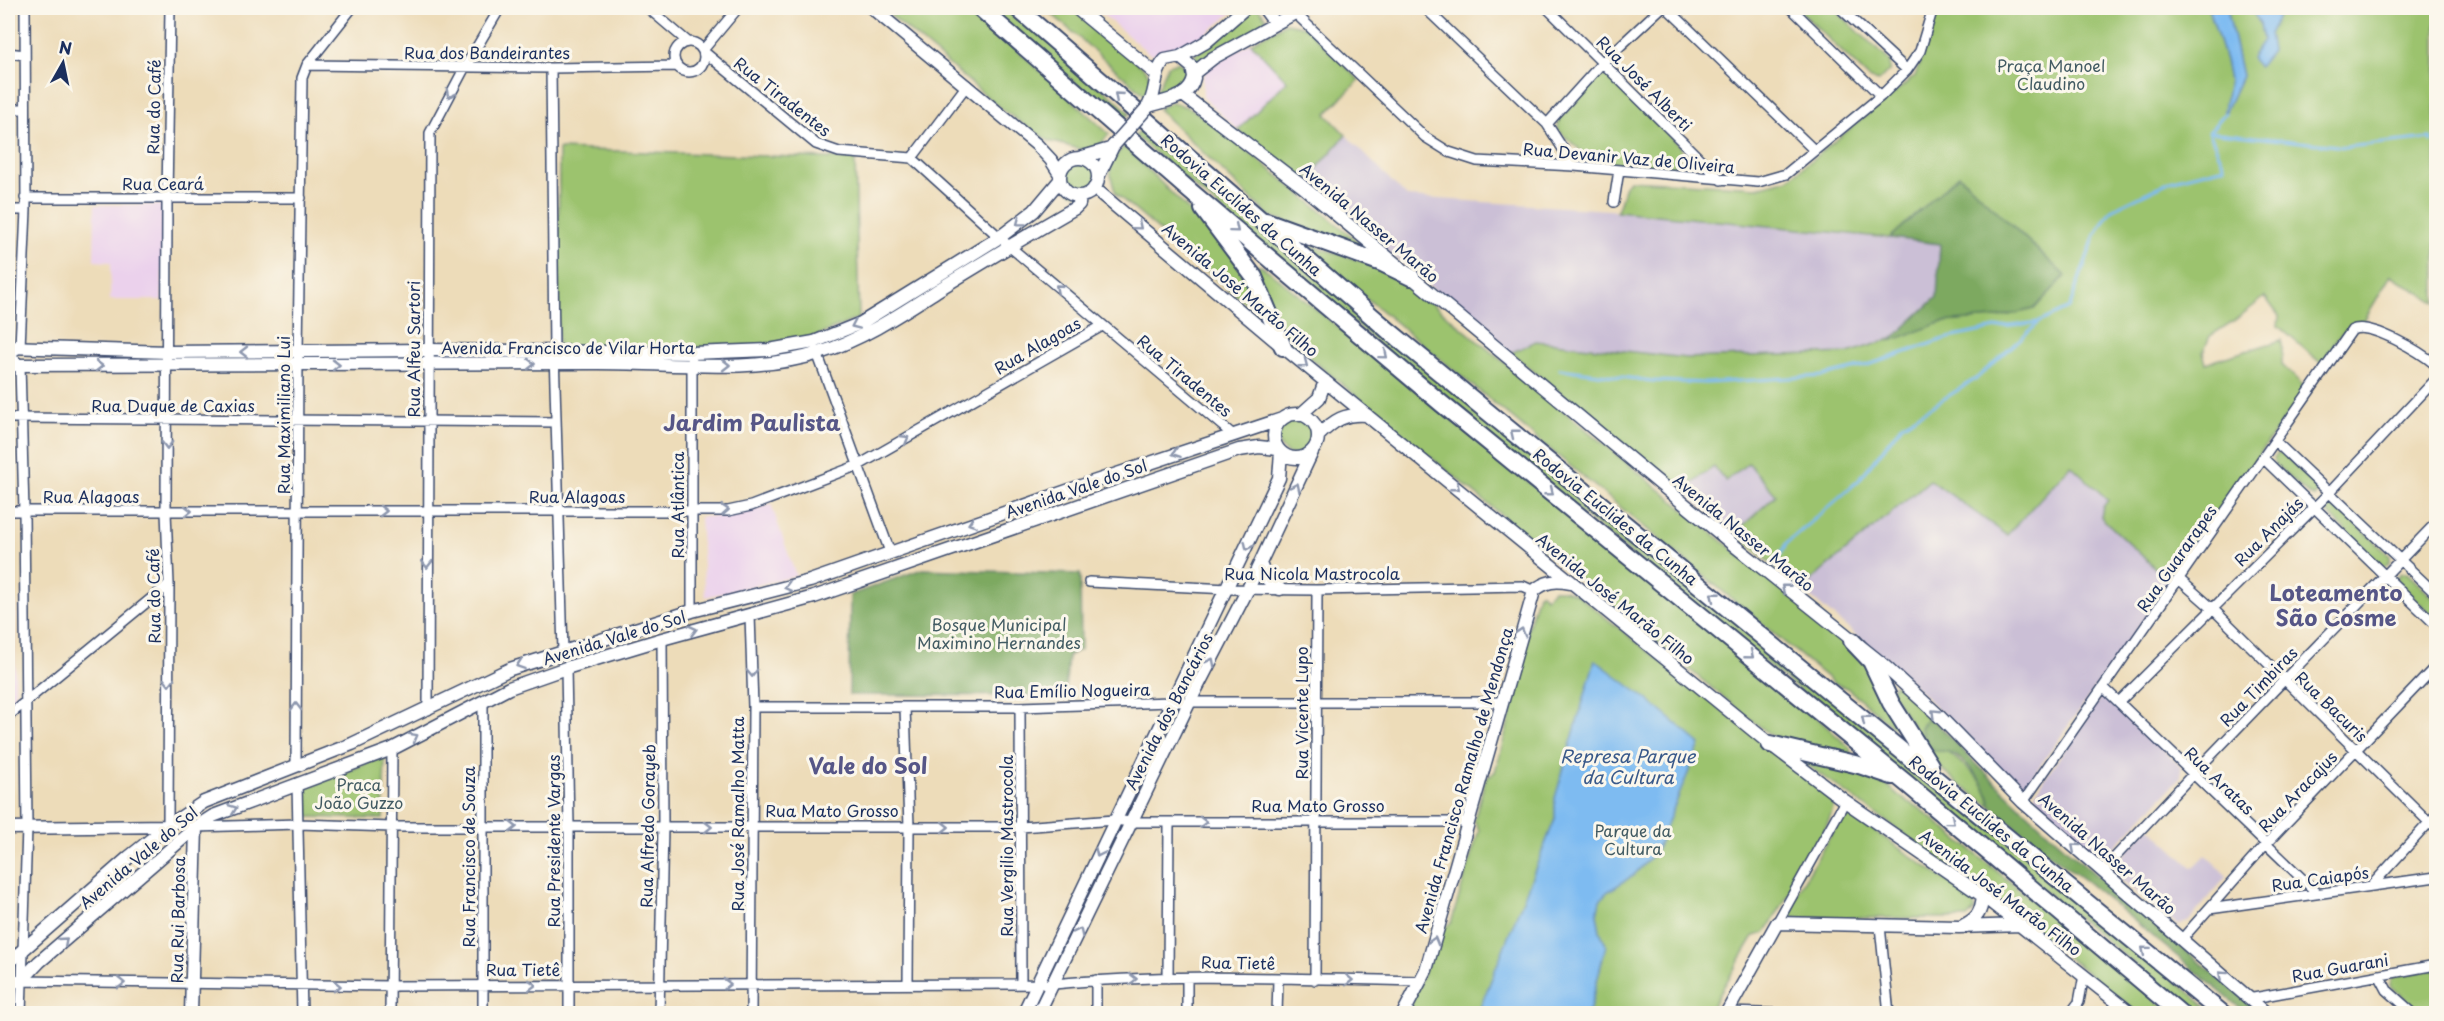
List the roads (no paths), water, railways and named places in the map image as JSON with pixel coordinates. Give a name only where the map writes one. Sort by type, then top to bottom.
[{"type":"highway","name":"Rodovia Euclides da Cunha","points":[[980,8],[1190,191],[1442,404],[1906,783],[2181,1014]]},
{"type":"highway","name":"Rodovia Euclides da Cunha","points":[[1017,8],[1389,331],[2223,1014]]},
{"type":"highway","points":[[1190,191],[1216,229],[1243,260],[1254,277],[1283,347]]},
{"type":"highway","points":[[1257,218],[1382,263],[1410,277]]},
{"type":"highway","points":[[1852,641],[1870,661],[1913,741],[1942,783]]},
{"type":"highway","points":[[1770,744],[1859,765],[1906,783]]},
{"type":"main road","points":[[872,8],[1037,145],[1051,160],[1067,192],[1080,196],[1096,182],[1112,147],[1148,107],[1156,85],[1156,74],[1165,60],[1180,57],[1206,42],[1245,8]]},
{"type":"main road","points":[[1076,8],[1156,74]]},
{"type":"main road","points":[[1264,8],[1275,23]]},
{"type":"main road","points":[[1194,72],[1214,58],[1300,10]]},
{"type":"main road","points":[[1148,107],[1183,95],[1193,84],[1194,72],[1180,57]]},
{"type":"main road","name":"Avenida Nasser Marão","points":[[1183,95],[1302,186],[1744,554],[1880,662],[1936,713],[2023,802],[2267,1014]]},
{"type":"main road","points":[[1060,177],[1065,165],[1112,147]]},
{"type":"main road","points":[[1079,159],[1094,166],[1096,182]]},
{"type":"main road","name":"Avenida Francisco de Vilar Horta","points":[[910,300],[963,259],[1000,237],[1034,211],[1060,177]]},
{"type":"main road","name":"Avenida José Marão Filho","points":[[1096,182],[1283,347],[1770,744],[1845,801],[1983,896],[2084,975],[2125,1011]]},
{"type":"main road","name":"Avenida Francisco de Vilar Horta","points":[[14,347],[168,352],[298,352],[428,357],[692,359],[769,350],[816,348],[861,322],[969,271],[1075,208],[1079,204],[1080,196]]},
{"type":"main road","points":[[963,259],[969,271]]},
{"type":"main road","points":[[77,350],[77,365]]},
{"type":"main road","points":[[126,351],[126,366]]},
{"type":"main road","name":"Avenida Francisco de Vilar Horta","points":[[14,365],[298,365],[428,357]]},
{"type":"main road","points":[[1300,415],[1319,399],[1325,381]]},
{"type":"main road","points":[[1318,435],[1315,424],[1300,415],[1287,416],[1282,419],[1275,430],[1274,437],[1279,451],[1286,456],[1300,458],[1312,452],[1318,435],[1329,424],[1342,416],[1367,415]]},
{"type":"main road","name":"Avenida Vale do Sol","points":[[8,963],[129,857],[168,826],[204,802],[383,731],[510,669],[692,611],[810,581],[1232,434],[1282,419]]},
{"type":"main road","points":[[1232,434],[1239,450]]},
{"type":"main road","name":"Avenida Vale do Sol","points":[[21,981],[196,826],[213,816],[392,749],[509,688],[663,639],[814,597],[1239,450],[1259,447],[1279,451]]},
{"type":"main road","name":"Avenida dos Bancários","points":[[1023,1014],[1114,820],[1228,589],[1279,478],[1279,451]]},
{"type":"main road","name":"Avenida dos Bancários","points":[[1038,1014],[1248,589],[1312,452]]},
{"type":"main road","points":[[1143,465],[1148,480]]},
{"type":"main road","points":[[1084,485],[1089,501]]},
{"type":"main road","points":[[890,552],[896,568]]},
{"type":"main road","points":[[1260,564],[1267,579],[1280,589]]},
{"type":"main road","points":[[1534,591],[1544,584],[1557,580],[1572,583]]},
{"type":"main road","name":"Avenida Francisco Ramalho de Mendonça","points":[[1402,1014],[1426,970],[1534,591]]},
{"type":"main road","points":[[749,597],[750,615]]},
{"type":"main road","points":[[658,621],[663,639]]},
{"type":"main road","points":[[563,651],[566,668]]},
{"type":"main road","points":[[476,685],[483,701]]},
{"type":"main road","points":[[383,731],[392,749]]},
{"type":"main road","points":[[296,766],[297,784]]},
{"type":"main road","points":[[8,828],[196,826]]},
{"type":"main road","name":"Rua Rui Barbosa","points":[[191,1014],[196,826]]},
{"type":"main road","points":[[1959,927],[1974,920],[1981,912],[1983,896]]},
{"type":"main road","points":[[1726,1013],[1777,924],[1959,927],[2021,925]]},
{"type":"main road","name":"Rua Tietê","points":[[8,981],[21,981]]},
{"type":"street","points":[[21,1014],[27,828],[23,418],[13,352],[26,210],[25,8]]},
{"type":"street","name":"Rua do Café","points":[[168,826],[169,584],[166,512],[170,8]]},
{"type":"street","points":[[307,65],[352,8]]},
{"type":"street","name":"Rua Alfeu Sartori","points":[[428,710],[430,132],[500,8]]},
{"type":"street","points":[[648,8],[688,42],[703,47]]},
{"type":"street","points":[[674,56],[677,66],[684,71],[696,70],[704,60],[703,47],[738,8]]},
{"type":"street","points":[[1425,8],[1547,124],[1574,166]]},
{"type":"street","name":"Rua José Alberti","points":[[1547,8],[1721,180]]},
{"type":"street","points":[[1547,124],[1603,62],[1661,8]]},
{"type":"street","points":[[1667,8],[1814,150]]},
{"type":"street","points":[[1791,8],[1881,96]]},
{"type":"street","points":[[1840,8],[1907,70]]},
{"type":"street","name":"Rua Devanir Vaz de Oliveira","points":[[1300,10],[1425,138],[1449,152],[1477,161],[1574,166],[1758,182],[1786,174],[1881,96],[1907,70],[1920,51],[1933,8]]},
{"type":"street","points":[[666,64],[674,56],[678,46],[688,42]]},
{"type":"street","name":"Rua Tiradentes","points":[[703,47],[816,144],[838,152],[912,158]]},
{"type":"street","points":[[8,53],[25,55]]},
{"type":"street","name":"Rua dos Bandeirantes","points":[[307,65],[551,68],[666,64],[677,66]]},
{"type":"street","name":"Rua Maximiliano Lui","points":[[296,766],[297,420],[302,78],[307,65]]},
{"type":"street","points":[[551,68],[555,422],[563,651]]},
{"type":"street","points":[[967,85],[912,158],[1000,237]]},
{"type":"street","points":[[8,109],[25,109]]},
{"type":"street","points":[[1614,202],[1619,170]]},
{"type":"street","name":"Rua Ceará","points":[[25,198],[302,198]]},
{"type":"street","points":[[8,210],[26,210]]},
{"type":"street","name":"Rua Tiradentes","points":[[1000,237],[1102,326],[1232,434]]},
{"type":"street","name":"Rua Alagoas","points":[[8,511],[728,511],[751,506],[859,465],[1102,326]]},
{"type":"street","name":"Rua Guararapes","points":[[2023,802],[2180,580],[2352,330],[2369,329],[2422,353],[2436,365]]},
{"type":"street","points":[[816,348],[890,552]]},
{"type":"street","name":"Rua Atlântica","points":[[692,359],[692,611]]},
{"type":"street","name":"Rua Anajás","points":[[2120,702],[2329,493],[2436,379]]},
{"type":"street","name":"Rua Duque de Caxias","points":[[8,418],[555,422]]},
{"type":"street","points":[[2276,442],[2436,594]]},
{"type":"street","points":[[2264,459],[2436,625]]},
{"type":"street","name":"Rua Timbiras","points":[[2102,871],[2436,523]]},
{"type":"street","name":"Rua Bacuris","points":[[2180,580],[2434,822]]},
{"type":"street","name":"Rua Nicola Mastrocola","points":[[1089,582],[1228,589],[1317,590],[1523,586],[1534,591]]},
{"type":"street","points":[[8,716],[169,584]]},
{"type":"street","name":"Rua Vicente Lupo","points":[[1315,980],[1317,590]]},
{"type":"street","name":"Rua José Ramalho Matta","points":[[750,615],[753,706],[751,1014]]},
{"type":"street","name":"Rua Alfredo Gorayeb","points":[[659,1014],[663,827],[663,639]]},
{"type":"street","name":"Rua Aracajus","points":[[2182,939],[2265,845],[2436,666]]},
{"type":"street","name":"Rua Presidente Vargas","points":[[566,668],[569,1014]]},
{"type":"street","name":"Rua Aratas","points":[[2103,687],[2265,845],[2318,893]]},
{"type":"street","name":"Rua Francisco de Souza","points":[[483,701],[483,1014]]},
{"type":"street","name":"Rua Emílio Nogueira","points":[[753,706],[1020,707],[1171,702],[1501,702]]},
{"type":"street","points":[[905,706],[909,827],[908,984]]},
{"type":"street","name":"Rua Vergilio Mastrocola","points":[[1020,707],[1021,984]]},
{"type":"street","points":[[390,1014],[392,749]]},
{"type":"street","points":[[297,784],[302,1014]]},
{"type":"street","points":[[1777,924],[1845,801]]},
{"type":"street","name":"Rua Mato Grosso","points":[[196,826],[299,824],[392,827],[1021,827],[1114,820],[1169,823],[1468,822]]},
{"type":"street","points":[[2372,885],[2434,822]]},
{"type":"street","points":[[1168,978],[1169,823]]},
{"type":"street","name":"Rua Caiapós","points":[[2208,909],[2436,878]]},
{"type":"street","points":[[1880,926],[1889,1014]]},
{"type":"street","name":"Rua Guarani","points":[[2248,999],[2436,965]]},
{"type":"street","points":[[2070,1014],[2079,1002],[2084,975]]},
{"type":"street","points":[[2379,975],[2387,990],[2415,1014]]},
{"type":"street","name":"Rua Tietê","points":[[21,981],[390,986],[659,986],[1054,984],[1168,978],[1421,981]]},
{"type":"street","points":[[1187,978],[1187,1014]]},
{"type":"street","points":[[1096,980],[1096,1014]]},
{"type":"street","points":[[1277,1014],[1278,980]]},
{"type":"street","points":[[1726,1013],[1797,1014]]},
{"type":"water","points":[[2209,8],[2227,8],[2242,76],[2223,117],[2229,80]]},
{"type":"water","points":[[2250,8],[2282,8],[2269,34],[2272,51],[2259,67],[2251,58],[2263,40],[2260,23]]},
{"type":"water","name":"Represa Parque da Cultura","points":[[1595,660],[1648,700],[1700,744],[1656,851],[1634,875],[1607,892],[1600,900],[1597,914],[1600,931],[1606,945],[1589,1013],[1478,1013],[1555,819],[1555,798]]},
{"type":"waterway","points":[[1774,566],[1786,544],[1858,481],[1902,425],[1977,378],[2039,322],[2069,308],[2095,235],[2111,210],[2173,180],[2225,167],[2209,132],[2225,113]]},
{"type":"waterway","points":[[2209,132],[2346,147],[2430,138],[2431,142]]},
{"type":"waterway","points":[[1560,369],[1652,381],[1706,383],[1823,376],[1868,365],[1944,339],[2039,322]]},
{"type":"district","name":"Jardim Paulista","points":[[752,421]]},
{"type":"district","name":"Loteamento São Cosme","points":[[2336,604]]},
{"type":"district","name":"Vale do Sol","points":[[868,764]]},
{"type":"park label","name":"Praça Manoel Claudino","points":[[2051,74]]},
{"type":"park label","name":"Bosque Municipal Maximino Hernandes","points":[[999,633]]},
{"type":"park label","name":"Praca João Guzzo","points":[[359,793]]},
{"type":"park label","name":"Parque da Cultura","points":[[1633,839]]}]
